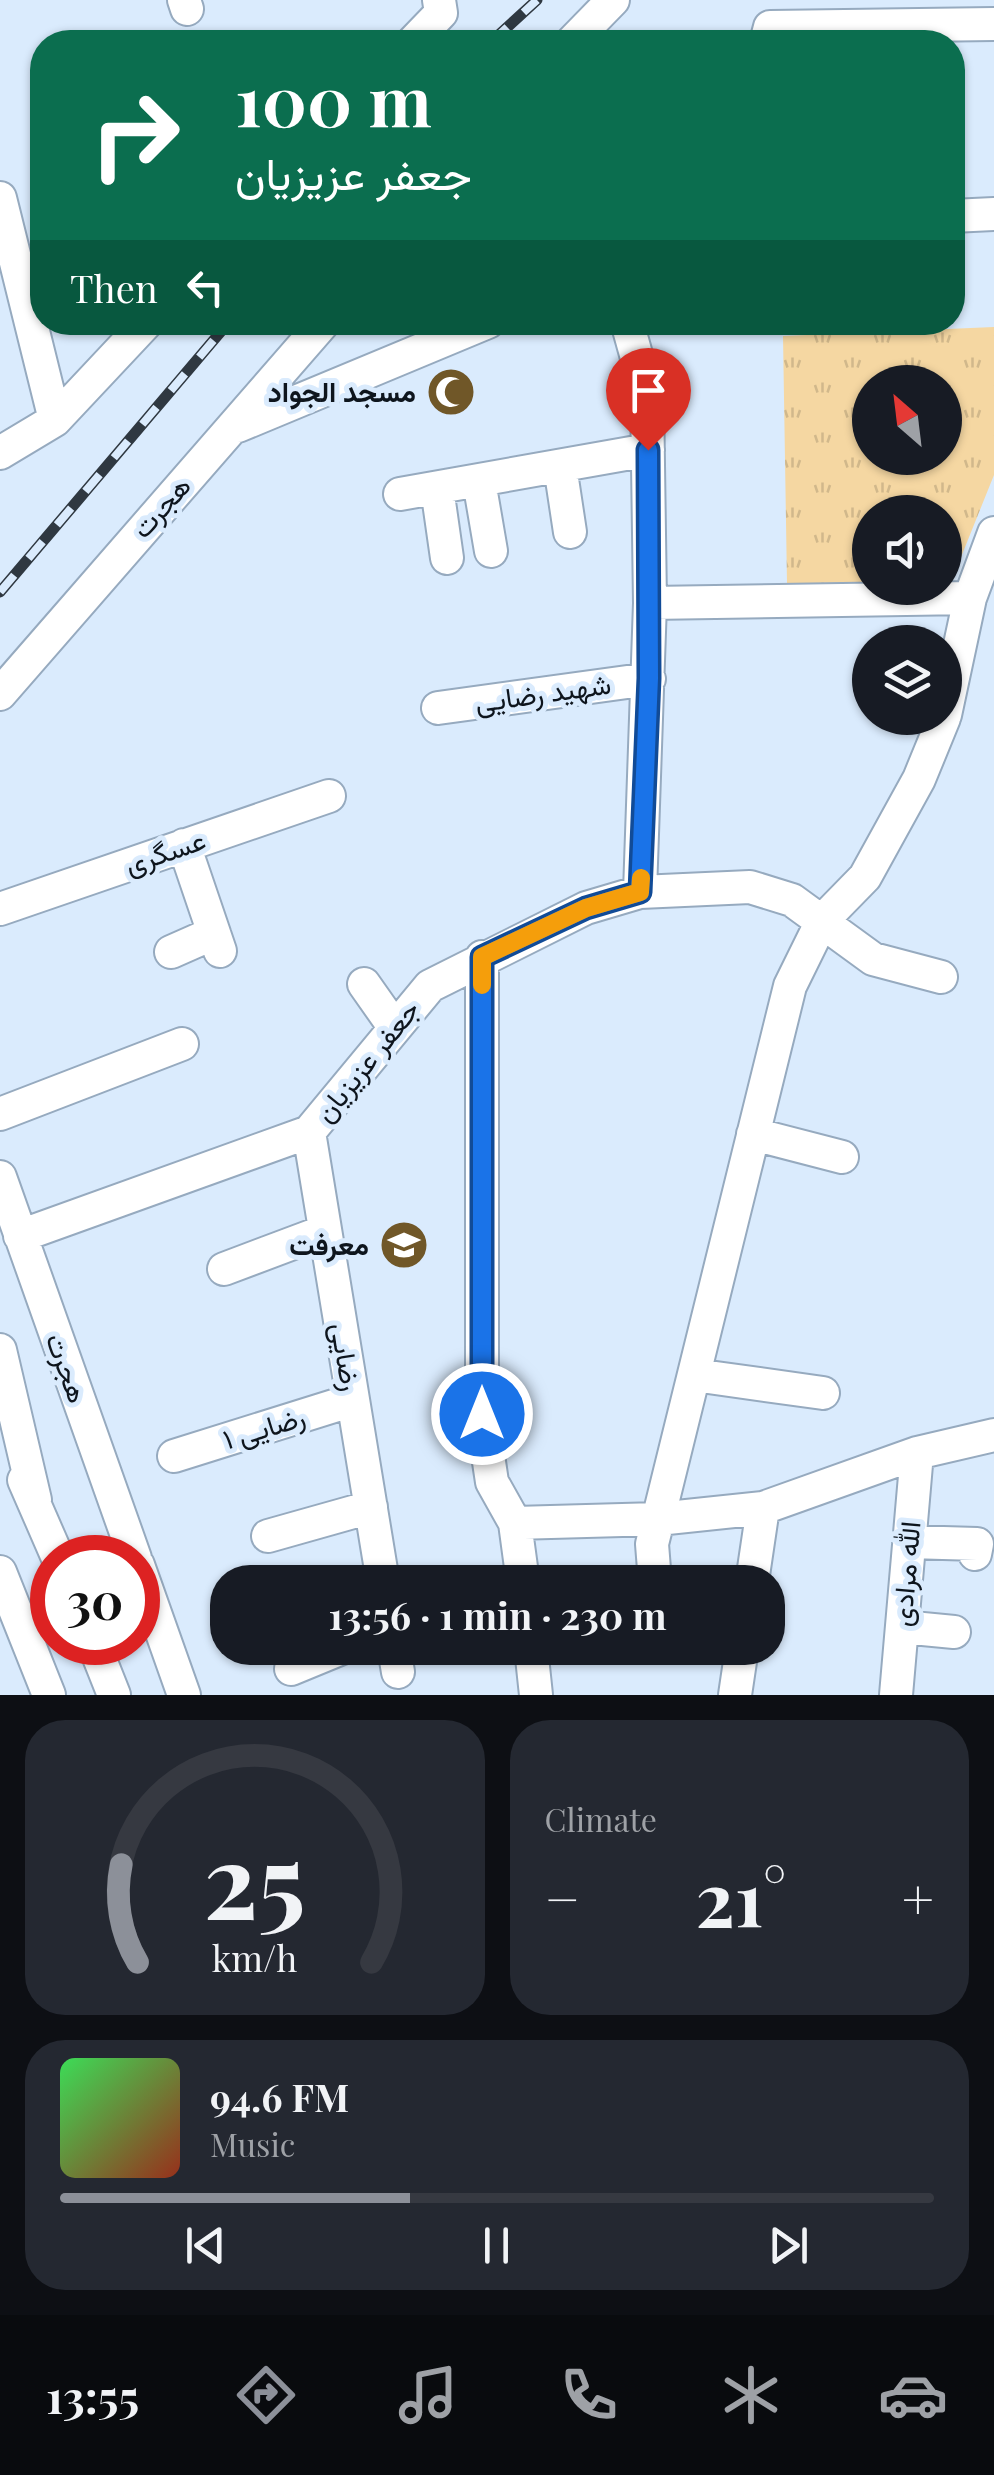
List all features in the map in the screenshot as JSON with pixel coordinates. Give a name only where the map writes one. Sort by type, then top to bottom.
[{"type":"street","points":[[425,30],[441,13],[439,0]]},
{"type":"street","points":[[584,30],[613,0]]},
{"type":"street","points":[[871,30],[994,24]]},
{"type":"street","points":[[0,198],[30,319]]},
{"type":"street","points":[[965,215],[994,214]]},
{"type":"street","points":[[34,335],[55,420]]},
{"type":"street","points":[[0,454],[55,420],[135,335]]},
{"type":"street","name":"هجرت","points":[[0,694],[313,335]]},
{"type":"street","points":[[229,430],[457,335]]},
{"type":"street","points":[[631,335],[647,394],[648,450],[649,678],[640,892]]},
{"type":"street","points":[[400,494],[648,450]]},
{"type":"street","points":[[560,466],[570,532]]},
{"type":"street","points":[[479,480],[491,550]]},
{"type":"street","points":[[436,488],[447,558]]},
{"type":"street","points":[[962,636],[970,598],[994,533]]},
{"type":"street","points":[[650,604],[970,598]]},
{"type":"street","name":"شهید رضایی","points":[[438,708],[649,678]]},
{"type":"street","points":[[654,1565],[652,1544],[790,986],[822,921],[865,877],[919,779],[937,735]]},
{"type":"street","name":"عسگری","points":[[0,909],[330,796]]},
{"type":"street","points":[[170,952],[217,942],[184,846]]},
{"type":"street","name":"جعفر عزیزیان","points":[[20,1236],[309,1132],[430,986],[586,908],[640,892],[750,887],[792,900],[873,960],[941,976]]},
{"type":"street","points":[[482,957],[482,1414],[492,1482],[516,1523],[521,1565]]},
{"type":"street","points":[[364,984],[395,1028]]},
{"type":"street","points":[[0,1114],[182,1044]]},
{"type":"street","name":"رضایی","points":[[309,1132],[380,1565]]},
{"type":"street","points":[[753,1134],[842,1158]]},
{"type":"street","name":"هجرت","points":[[0,1177],[20,1236],[106,1432],[130,1535]]},
{"type":"street","points":[[224,1269],[325,1232]]},
{"type":"street","points":[[0,1350],[35,1500]]},
{"type":"street","points":[[694,1375],[823,1393]]},
{"type":"street","name":"رضایی ۱","points":[[174,1456],[353,1400]]},
{"type":"street","points":[[516,1523],[658,1520],[763,1508],[916,1453],[994,1436]]},
{"type":"street","points":[[0,1437],[35,1500],[49,1535]]},
{"type":"street","name":"الله مرادی","points":[[896,1695],[916,1453]]},
{"type":"street","points":[[268,1536],[371,1507]]},
{"type":"street","points":[[755,1565],[763,1508]]},
{"type":"street","points":[[909,1542],[977,1544],[975,1554]]},
{"type":"street","points":[[0,1572],[49,1695]]},
{"type":"street","points":[[160,1627],[184,1695]]},
{"type":"street","points":[[902,1627],[954,1632]]},
{"type":"street","points":[[102,1665],[114,1695]]},
{"type":"street","points":[[290,1669],[300,1665]]},
{"type":"street","points":[[532,1665],[536,1695]]},
{"type":"street","points":[[735,1695],[739,1665]]},
{"type":"green space","points":[[994,327],[994,475],[962,555],[962,495],[852,495],[852,583],[787,583],[783,336],[965,335],[965,328]]},
{"type":"railway","points":[[504,30],[537,0]]},
{"type":"railway","points":[[0,592],[218,335]]},
{"type":"slow traffic","points":[[482,985],[482,957],[586,908],[640,892],[641,878]]},
{"type":"place","name":"مسجد الجواد","points":[[451,392]]},
{"type":"place","name":"معرفت","points":[[404,1245]]},
{"type":"route","points":[[482,1414],[482,957],[586,908],[640,892],[649,678],[648,450]]}]
